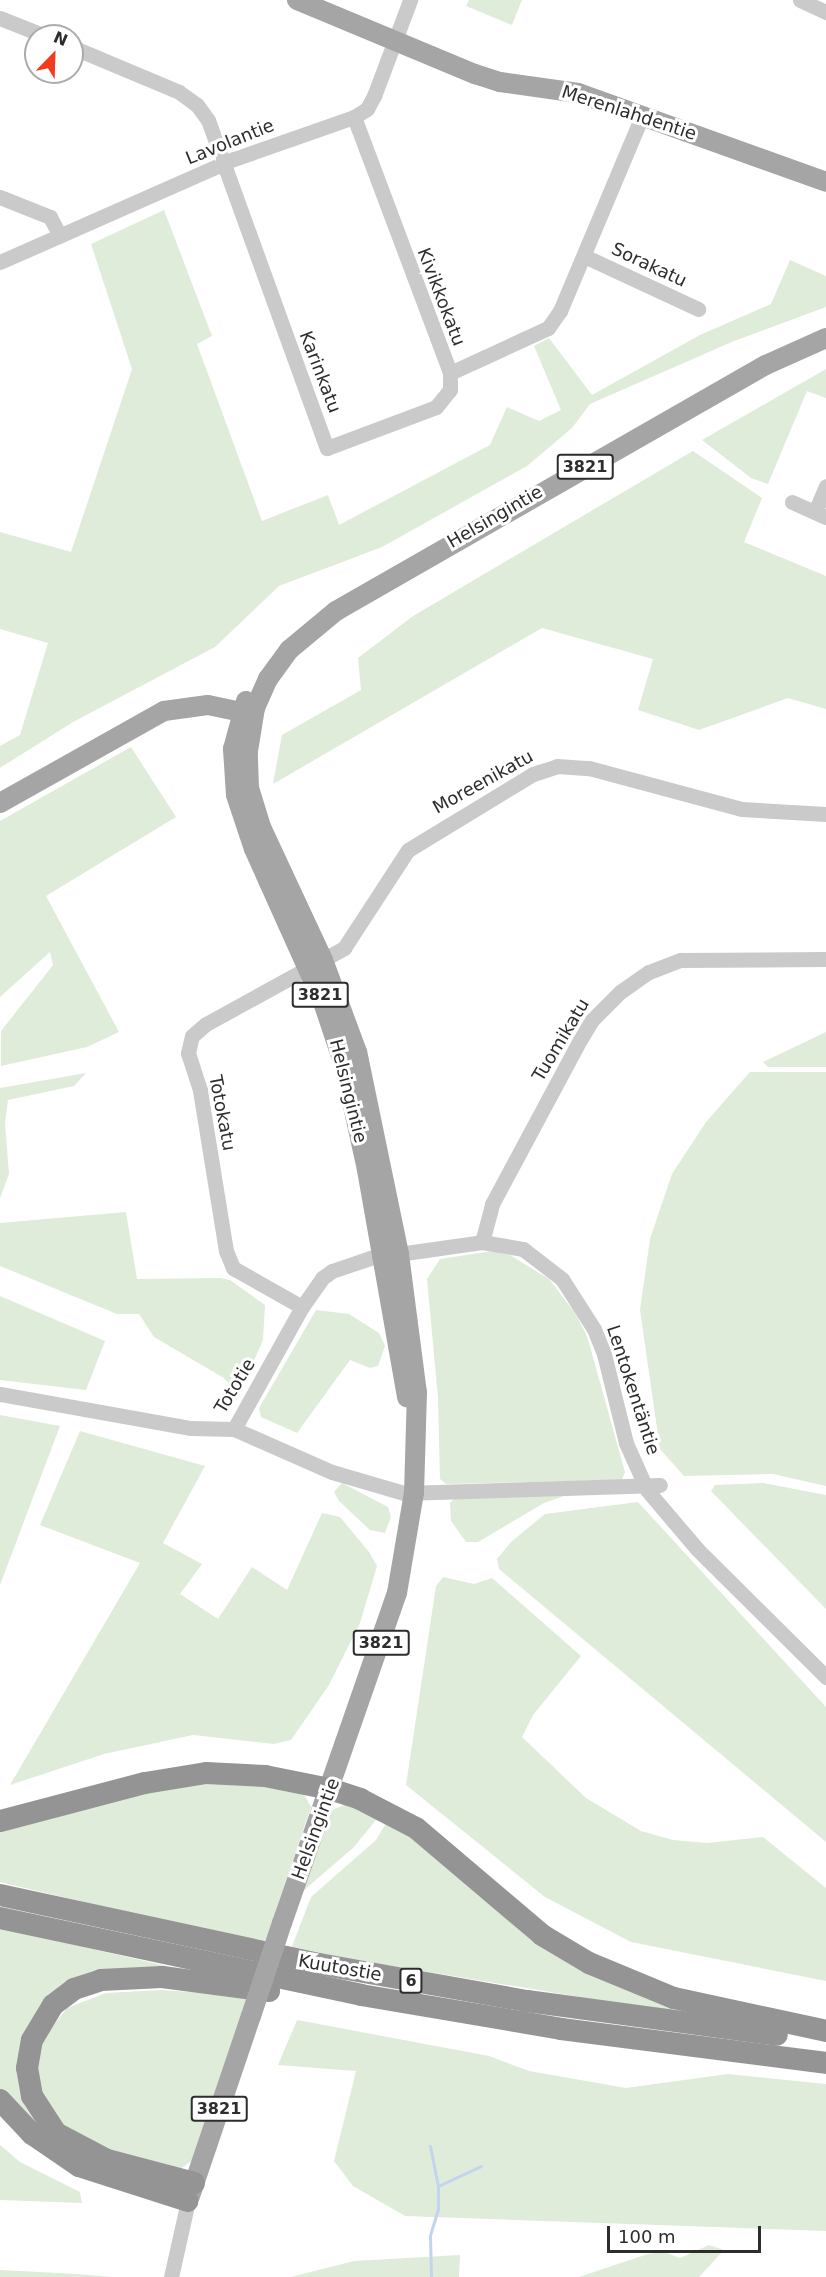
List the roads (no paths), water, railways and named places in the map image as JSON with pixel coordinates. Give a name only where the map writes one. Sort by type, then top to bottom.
[{"type":"highway","points":[[0,1821],[145,1783],[206,1773],[265,1776],[330,1789],[360,1799],[416,1828],[542,1935],[589,1963],[674,1998],[826,2031]]},
{"type":"highway","name":"Kuutostie","points":[[0,1895],[166,1934],[527,2001],[826,2041]]},
{"type":"highway","name":"Kuutostie","points":[[0,1918],[339,1990],[561,2029],[826,2063]]},
{"type":"highway","points":[[191,2192],[107,2160],[70,2142],[46,2122],[28,2082],[28,2054],[43,2018],[63,1996],[100,1980],[162,1977],[561,2029]]},
{"type":"highway","points":[[0,2100],[32,2134],[79,2166],[191,2192]]},
{"type":"main road","name":"Merenlahdentie","points":[[297,0],[500,82],[579,93],[826,182]]},
{"type":"main road","name":"Helsingintie","points":[[191,2192],[397,1593],[414,1493],[416,1450],[416,1369],[390,1256],[363,1075],[316,964],[254,806],[243,719],[260,695],[277,663],[314,626],[336,611],[719,393],[826,338]]},
{"type":"main road","name":"Helsingintie","points":[[719,393],[826,350]]},
{"type":"main road","points":[[0,803],[150,717],[187,712],[243,719]]},
{"type":"street","name":"Lavolantie","points":[[0,262],[223,165],[354,117],[367,109],[411,0]]},
{"type":"street","points":[[800,0],[826,12]]},
{"type":"street","points":[[0,18],[24,28]]},
{"type":"street","points":[[84,52],[179,92],[197,105],[208,120],[223,165]]},
{"type":"street","name":"Kivikkokatu","points":[[354,117],[450,373],[548,328],[560,311],[642,116]]},
{"type":"street","name":"Karinkatu","points":[[223,165],[327,448],[436,407],[450,390],[450,373]]},
{"type":"street","points":[[0,197],[50,217],[60,236]]},
{"type":"street","name":"Sorakatu","points":[[584,256],[698,309]]},
{"type":"street","points":[[792,502],[820,514],[826,486]]},
{"type":"street","name":"Moreenikatu","points":[[316,964],[352,940],[394,867],[420,840],[533,774],[557,766],[589,768],[742,809],[826,814]]},
{"type":"street","name":"Tuomikatu","points":[[482,1242],[492,1204],[580,1040],[592,1020],[620,992],[649,972],[681,960],[826,960]]},
{"type":"street","name":"Totokatu","points":[[302,1307],[233,1268],[226,1251],[200,1090],[188,1053],[192,1036],[206,1024],[316,964]]},
{"type":"street","name":"Lentokentäntie","points":[[390,1256],[482,1242],[523,1249],[539,1258],[576,1297],[604,1354],[626,1443],[652,1484],[698,1549],[826,1677]]},
{"type":"street","name":"Tototie","points":[[0,1394],[191,1428],[234,1429],[302,1307],[322,1278],[332,1271],[390,1256]]},
{"type":"street","points":[[234,1429],[341,1475],[381,1489],[414,1493],[652,1484]]},
{"type":"street","points":[[171,2277],[191,2192]]},
{"type":"waterway","points":[[430,2146],[438,2186],[438,2209],[430,2236],[431,2277]]},
{"type":"waterway","points":[[438,2186],[481,2166]]}]
